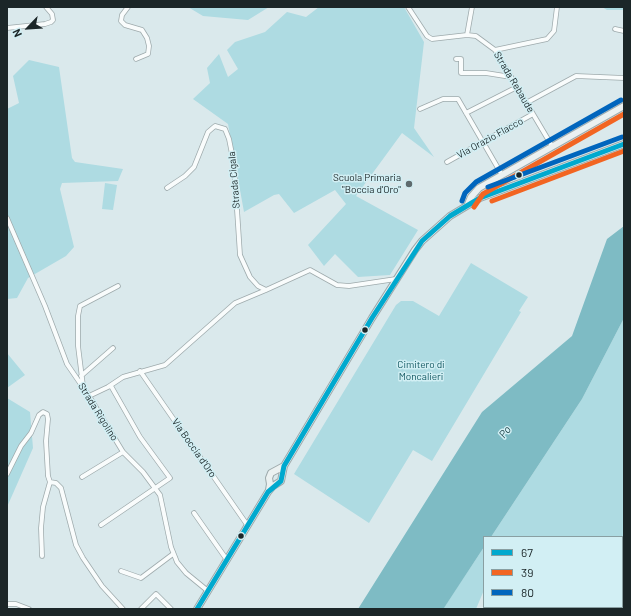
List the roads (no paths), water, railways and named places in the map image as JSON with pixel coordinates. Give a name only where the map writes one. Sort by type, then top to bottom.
[{"type":"main road","points":[[468,204],[471,197],[479,188],[624,106]]},
{"type":"main road","points":[[197,609],[268,492],[273,486],[281,481],[284,466],[396,279],[414,250],[424,238],[438,225],[468,204],[538,175],[624,144]]},
{"type":"main road","points":[[268,492],[271,473],[284,466]]},
{"type":"street","points":[[7,28],[46,24],[51,22],[53,16],[46,7]]},
{"type":"street","points":[[128,7],[122,15],[121,21],[142,30],[147,38],[149,46],[148,54],[136,59]]},
{"type":"street","points":[[408,7],[427,36],[432,38],[467,34],[472,7]]},
{"type":"street","points":[[495,50],[547,39],[554,31],[557,7]]},
{"type":"street","points":[[615,29],[624,31]]},
{"type":"street","name":"Strada Rebaude","points":[[467,34],[476,36],[495,50],[552,146]]},
{"type":"street","points":[[456,59],[461,59],[461,73],[486,73],[511,77]]},
{"type":"street","points":[[526,103],[576,76],[624,78]]},
{"type":"street","points":[[466,113],[516,87]]},
{"type":"street","points":[[420,109],[443,99],[458,99],[502,175]]},
{"type":"street","name":"Via Orazio Flacco","points":[[447,162],[533,114]]},
{"type":"street","name":"Strada Cigala","points":[[167,188],[185,176],[194,167],[208,132],[215,126],[225,129],[229,139],[234,164],[240,255],[250,277],[258,286],[266,290]]},
{"type":"street","name":"Strada Rigolino","points":[[7,218],[45,306],[67,364],[89,396],[123,452],[143,472],[160,495],[173,554],[177,562],[186,573],[208,591]]},
{"type":"street","points":[[89,396],[111,386],[123,377],[165,365],[235,304],[310,270],[337,285],[349,286],[396,279]]},
{"type":"street","points":[[83,388],[78,346],[78,316],[80,306],[118,286]]},
{"type":"street","points":[[81,376],[114,348]]},
{"type":"street","name":"Via Boccia d'Oro","points":[[140,371],[248,526]]},
{"type":"street","points":[[101,525],[170,478],[140,437],[111,386]]},
{"type":"street","points":[[7,474],[21,446],[31,433],[39,415],[44,412],[47,414],[48,419],[46,441],[50,482],[43,506],[41,528],[42,556]]},
{"type":"street","points":[[82,477],[123,452]]},
{"type":"street","points":[[50,482],[56,483],[61,488],[74,538],[83,558],[102,586],[123,609]]},
{"type":"street","points":[[194,513],[227,560]]},
{"type":"street","points":[[121,571],[141,578],[173,554]]},
{"type":"street","points":[[140,609],[156,594],[171,609]]},
{"type":"street","points":[[7,604],[16,604],[29,609]]},
{"type":"water","name":"Po","points":[[624,226],[624,318],[582,399],[492,536],[483,536],[483,549],[444,608],[358,609],[482,412],[572,336],[607,239]]},
{"type":"place","name":"Scuola Primaria \"Boccia d'Oro\"","points":[[409,184]]},
{"type":"park label","name":"Cimitero di Moncalieri","points":[[421,370]]}]
